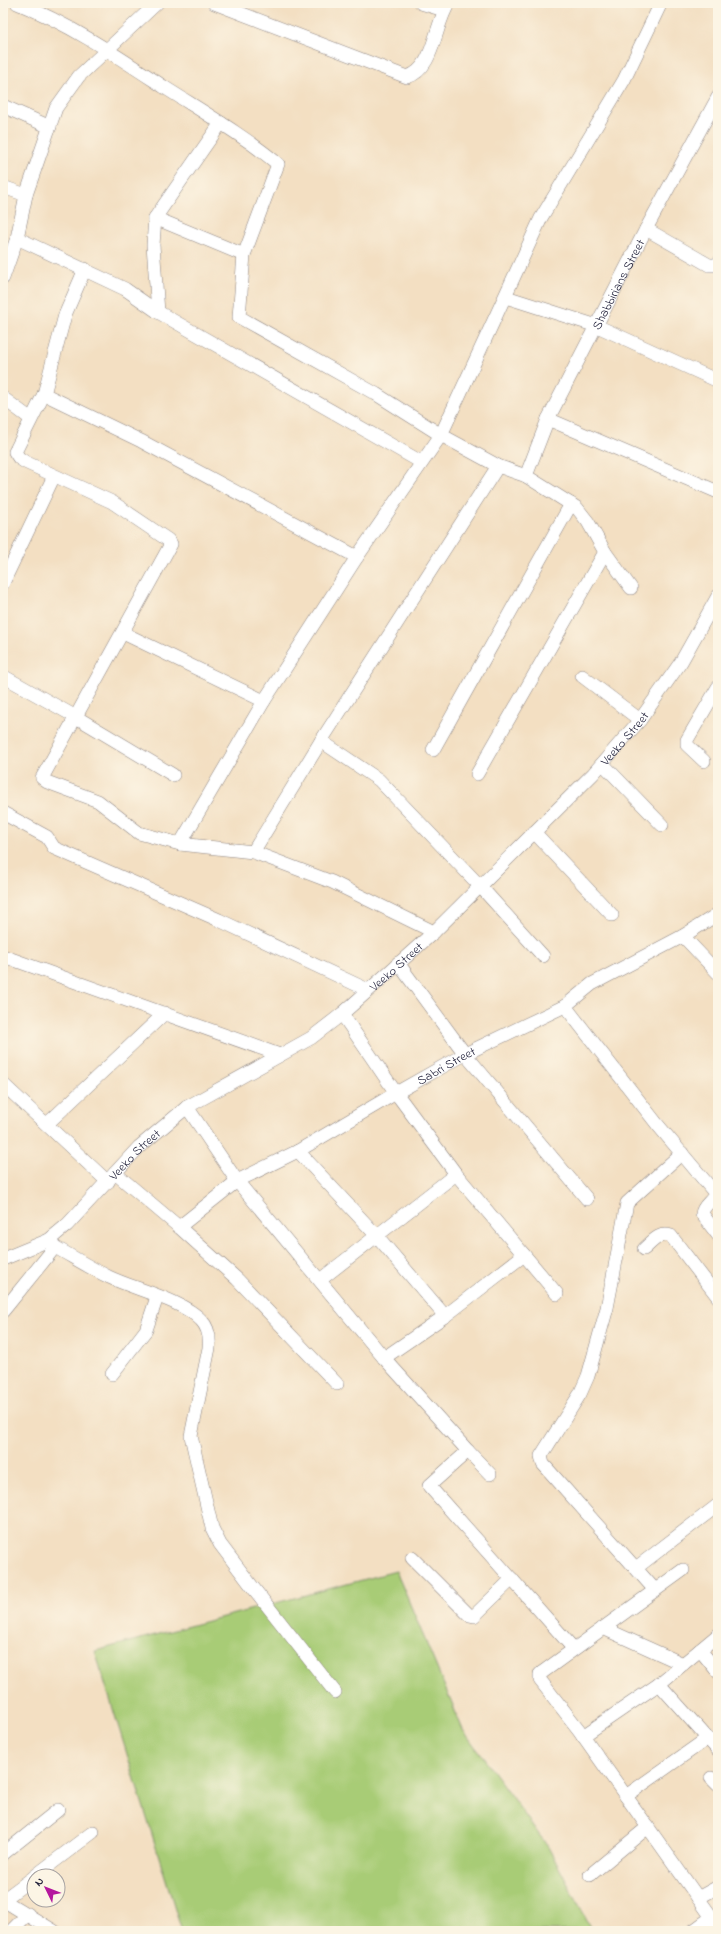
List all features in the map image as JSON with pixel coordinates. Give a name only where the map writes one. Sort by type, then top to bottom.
[{"type":"street","points":[[17,3],[45,14],[106,50],[221,123],[278,164],[244,255],[239,317],[376,394],[441,435],[498,466],[526,476],[577,508],[588,522],[604,552],[631,588]]},
{"type":"street","points":[[4,272],[17,238],[26,195],[56,108],[78,76],[157,3]]},
{"type":"street","points":[[214,3],[407,77],[415,75],[428,59],[446,7],[421,3]]},
{"type":"street","points":[[180,844],[264,701],[357,556],[441,435],[541,218],[624,80],[661,3]]},
{"type":"street","name":"Shabbirians Street","points":[[526,476],[548,419],[646,229],[718,97]]},
{"type":"street","points":[[3,106],[50,127]]},
{"type":"street","points":[[158,312],[153,245],[155,218],[221,123]]},
{"type":"street","points":[[3,187],[26,195]]},
{"type":"street","points":[[155,218],[244,255]]},
{"type":"street","points":[[646,229],[709,265],[716,265],[718,263]]},
{"type":"street","points":[[17,238],[125,289],[158,312],[421,462]]},
{"type":"street","points":[[85,269],[65,315],[44,394],[15,452],[19,458],[25,462],[112,502],[168,540],[171,544],[42,778],[47,782],[98,802],[139,833],[180,844],[253,852],[332,882],[434,932]]},
{"type":"street","points":[[506,296],[597,326],[718,381]]},
{"type":"street","points":[[44,394],[141,441],[357,556]]},
{"type":"street","points":[[3,398],[31,419]]},
{"type":"street","points":[[548,419],[718,492]]},
{"type":"street","points":[[253,852],[321,741],[498,466]]},
{"type":"street","points":[[3,583],[54,476]]},
{"type":"street","points":[[433,750],[570,504]]},
{"type":"street","points":[[477,774],[604,552]]},
{"type":"street","name":"Veeko Street","points":[[3,1259],[52,1244],[67,1224],[139,1147],[187,1107],[311,1038],[342,1014],[434,932],[603,764],[640,720],[681,662],[718,596]]},
{"type":"street","points":[[123,633],[264,701]]},
{"type":"street","points":[[3,676],[76,717],[173,775]]},
{"type":"street","points":[[582,676],[640,720]]},
{"type":"street","points":[[704,761],[687,746],[687,740],[718,687]]},
{"type":"street","points":[[321,741],[378,780],[480,886],[543,956]]},
{"type":"street","points":[[603,764],[662,825]]},
{"type":"street","points":[[3,813],[47,836],[54,848],[219,920],[368,990]]},
{"type":"street","points":[[534,832],[612,915]]},
{"type":"street","name":"Sabri Street","points":[[179,1227],[237,1181],[298,1151],[465,1054],[564,1006],[592,984],[683,936],[718,914]]},
{"type":"street","points":[[683,936],[718,974]]},
{"type":"street","points":[[3,956],[280,1055]]},
{"type":"street","points":[[398,963],[465,1054],[587,1198]]},
{"type":"street","points":[[564,1006],[715,1193],[714,1197],[704,1206],[702,1214],[718,1235]]},
{"type":"street","points":[[47,1124],[165,1013]]},
{"type":"street","points":[[342,1014],[396,1093],[456,1174],[557,1294]]},
{"type":"street","points":[[3,1084],[47,1124],[111,1177],[179,1227],[237,1279],[337,1384]]},
{"type":"street","points":[[187,1107],[237,1181],[384,1358],[490,1474]]},
{"type":"street","points":[[298,1151],[377,1236],[445,1316]]},
{"type":"street","points":[[656,1590],[542,1464],[541,1456],[580,1394],[588,1376],[607,1308],[627,1203],[682,1153]]},
{"type":"street","points":[[320,1280],[456,1174]]},
{"type":"street","points":[[644,1249],[659,1235],[664,1234],[671,1236],[718,1297]]},
{"type":"street","points":[[3,1311],[52,1244],[109,1277],[183,1307],[200,1319],[207,1329],[210,1340],[190,1436],[212,1528],[220,1544],[335,1692]]},
{"type":"street","points":[[384,1358],[445,1316],[524,1255]]},
{"type":"street","points":[[112,1374],[146,1330],[156,1296]]},
{"type":"street","points":[[468,1451],[429,1486],[573,1648]]},
{"type":"street","points":[[636,1568],[718,1505]]},
{"type":"street","points":[[412,1558],[469,1615],[474,1616],[512,1578]]},
{"type":"street","points":[[683,1570],[604,1628],[573,1648],[540,1674],[540,1680],[583,1736],[715,1922],[693,1931]]},
{"type":"street","points":[[604,1628],[683,1664]]},
{"type":"street","points":[[583,1736],[659,1684],[718,1635]]},
{"type":"street","points":[[700,1650],[718,1672]]},
{"type":"street","points":[[659,1684],[718,1750]]},
{"type":"street","points":[[626,1796],[708,1738]]},
{"type":"street","points":[[3,1854],[58,1810]]},
{"type":"street","points":[[590,1875],[648,1827]]},
{"type":"street","points":[[46,1868],[93,1832]]},
{"type":"street","points":[[26,1883],[3,1900],[54,1931]]},
{"type":"street","points":[[698,1898],[718,1887]]},
{"type":"street","points":[[11,1931],[28,1914]]},
{"type":"green space","points":[[396,1571],[463,1730],[548,1847],[593,1931],[182,1931],[95,1651]]}]
